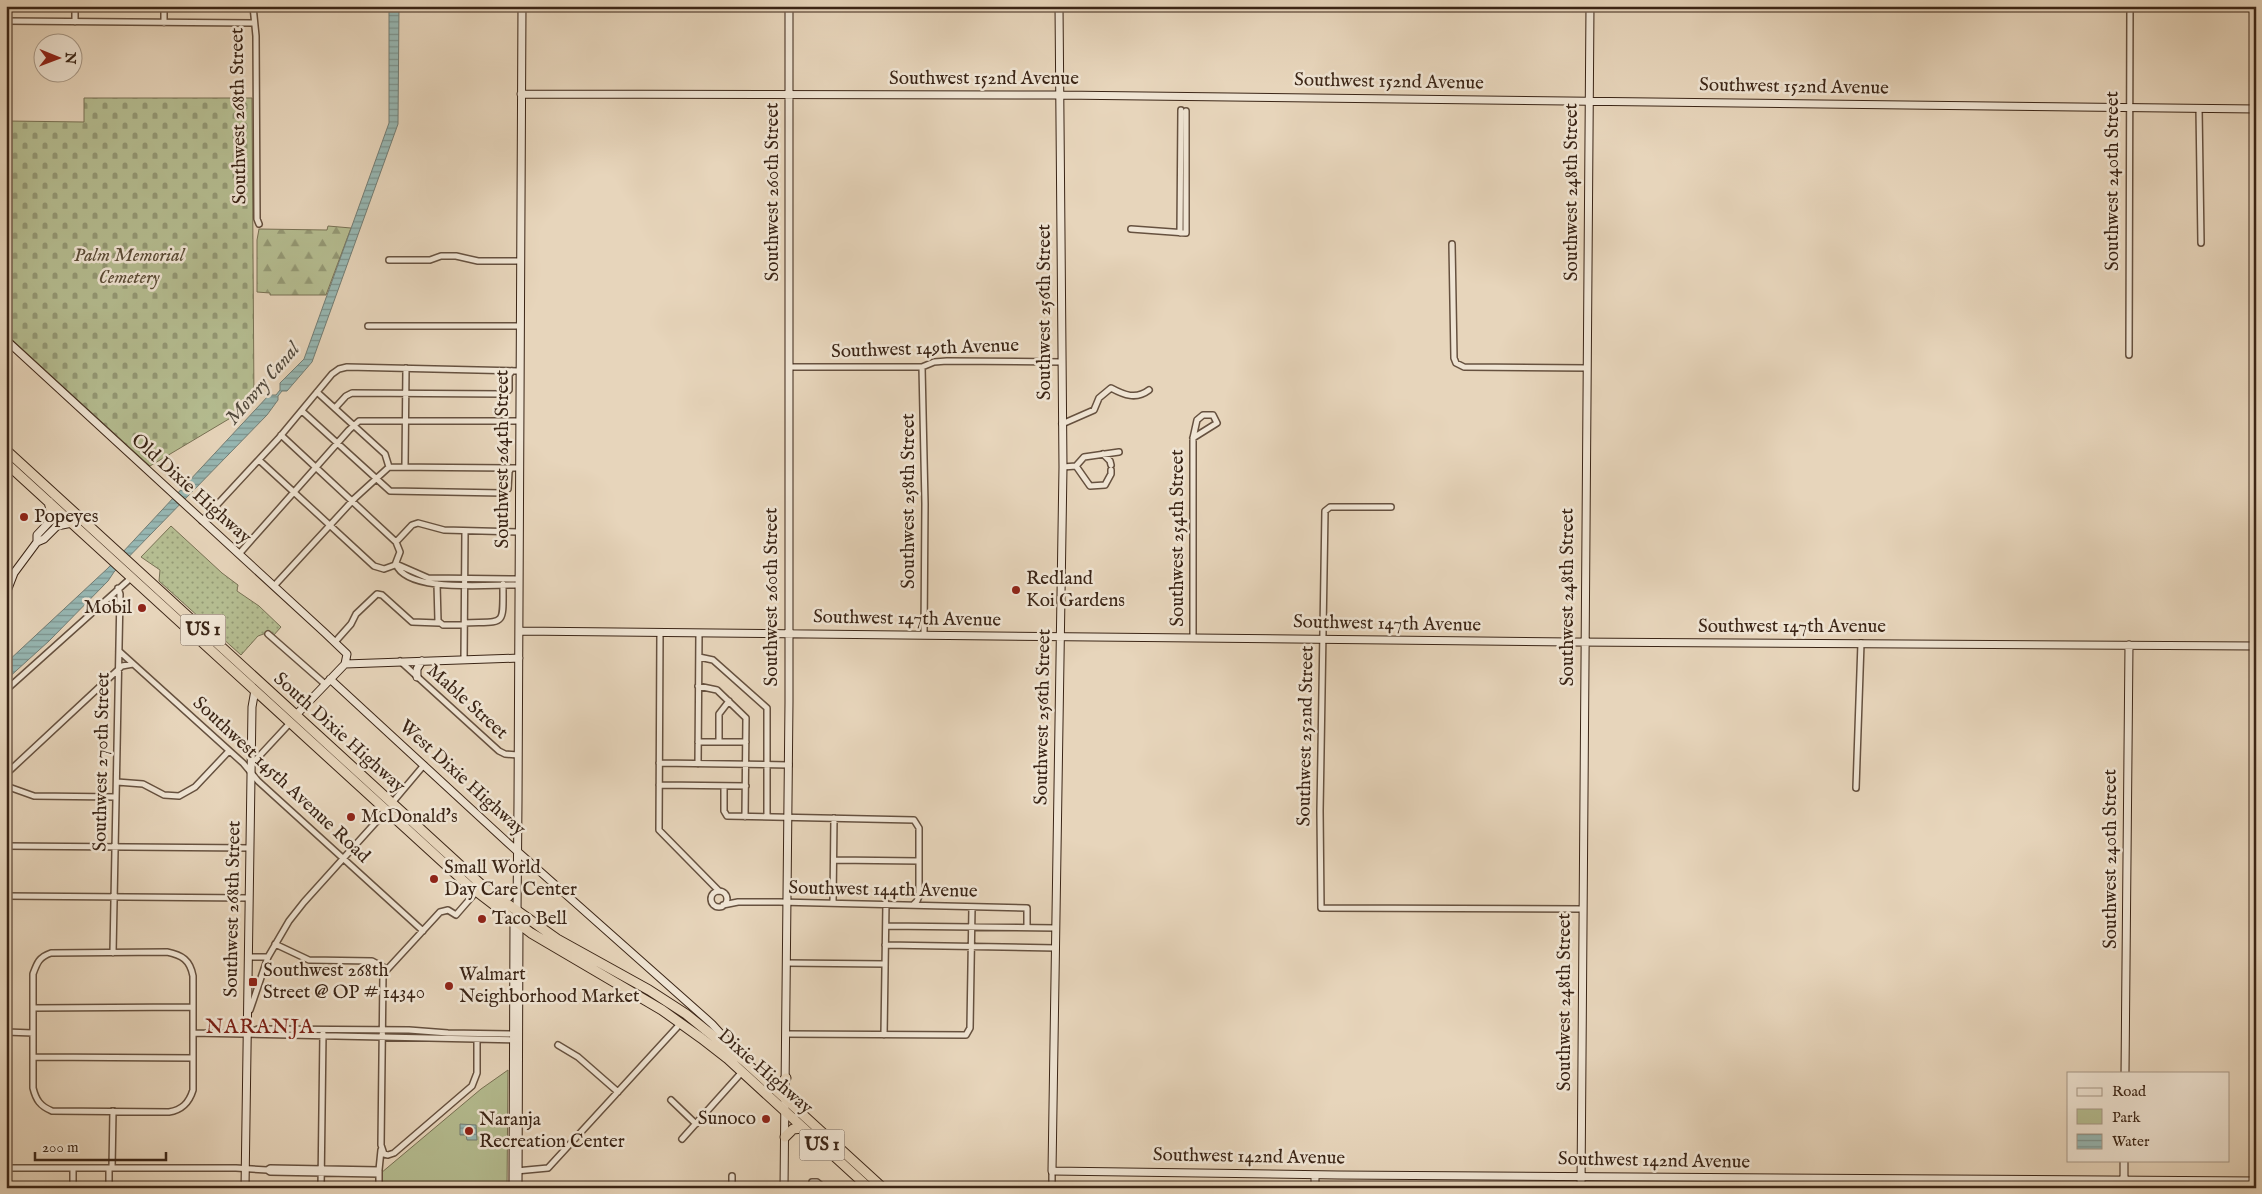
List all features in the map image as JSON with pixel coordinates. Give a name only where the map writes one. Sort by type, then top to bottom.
[{"type":"highway","name":"US 1","points":[[6,450],[74,512],[114,552]]},
{"type":"highway","name":"US 1","points":[[6,463],[72,523],[114,552]]},
{"type":"highway","points":[[16,471],[29,477],[62,507],[74,512]]},
{"type":"highway","points":[[49,502],[52,513],[50,520]]},
{"type":"highway","points":[[62,514],[74,518],[102,544],[114,552]]},
{"type":"highway","name":"South Dixie Highway","points":[[114,552],[125,565],[181,610],[435,843],[500,900],[565,943],[649,990],[686,1014],[744,1061]]},
{"type":"highway","name":"South Dixie Highway","points":[[125,565],[132,578],[476,892],[517,924],[681,1023]]},
{"type":"highway","points":[[143,588],[174,610],[181,610]]},
{"type":"highway","points":[[207,647],[214,648],[240,672],[249,672],[255,690],[264,693],[287,713],[296,715]]},
{"type":"highway","points":[[348,776],[360,781],[381,800],[392,803]]},
{"type":"highway","points":[[386,811],[393,812],[420,836],[435,843]]},
{"type":"highway","points":[[681,1023],[686,1014]]},
{"type":"highway","name":"Dixie Highway","points":[[681,1023],[742,1072],[869,1188]]},
{"type":"highway","name":"Dixie Highway","points":[[744,1061],[883,1188]]},
{"type":"highway","points":[[772,1086],[780,1085],[786,1078]]},
{"type":"highway","points":[[785,1136],[793,1129],[803,1128]]},
{"type":"street","points":[[75,6],[75,22]]},
{"type":"street","points":[[164,6],[164,23]]},
{"type":"street","name":"Southwest 268th Street","points":[[253,6],[253,23],[256,36],[256,219],[258,224]]},
{"type":"street","name":"Southwest 264th Street","points":[[518,1188],[516,1171],[520,421],[516,371],[520,326],[522,6]]},
{"type":"street","name":"Southwest 260th Street","points":[[784,1188],[788,817],[789,6]]},
{"type":"street","name":"Southwest 256th Street","points":[[1052,1188],[1063,467],[1059,6]]},
{"type":"street","name":"Southwest 248th Street","points":[[1581,1188],[1590,6]]},
{"type":"street","name":"Southwest 240th Street","points":[[2129,355],[2130,6]]},
{"type":"street","points":[[6,21],[253,23]]},
{"type":"street","name":"Southwest 152nd Avenue","points":[[521,94],[1060,95],[2256,109]]},
{"type":"street","points":[[2199,108],[2201,243]]},
{"type":"street","points":[[1131,228],[1180,233],[1184,111]]},
{"type":"street","points":[[1452,244],[1454,358],[1456,363],[1464,368],[1587,368]]},
{"type":"street","points":[[389,260],[430,260],[442,256],[456,256],[478,260],[520,261]]},
{"type":"street","points":[[368,326],[520,326]]},
{"type":"street","name":"Old Dixie Highway","points":[[6,340],[335,642],[347,654],[346,664]]},
{"type":"street","name":"Southwest 149th Avenue","points":[[788,367],[922,367],[934,362],[947,361],[1061,362]]},
{"type":"street","name":"Southwest 258th Street","points":[[922,367],[925,504],[924,635]]},
{"type":"street","points":[[202,521],[259,460],[332,374],[341,368],[510,369],[516,371]]},
{"type":"street","points":[[405,466],[406,368]]},
{"type":"street","points":[[335,408],[350,393],[504,394],[509,390],[509,376],[516,371]]},
{"type":"street","points":[[1062,424],[1094,410],[1099,398],[1111,388],[1121,394],[1135,397],[1149,390]]},
{"type":"street","points":[[317,392],[385,454],[389,467]]},
{"type":"street","points":[[302,410],[386,489],[393,491],[503,493],[508,489],[511,468]]},
{"type":"street","points":[[1204,415],[1213,415],[1217,423],[1193,438],[1197,420],[1204,415]]},
{"type":"street","points":[[239,554],[337,443],[353,426],[364,420],[520,421]]},
{"type":"street","points":[[281,435],[396,542],[400,552],[396,564],[398,570],[411,579],[437,584],[464,581],[519,582]]},
{"type":"street","name":"Southwest 254th Street","points":[[1193,438],[1194,638]]},
{"type":"street","points":[[1063,467],[1076,466],[1084,458],[1119,452]]},
{"type":"street","points":[[1076,466],[1090,486],[1105,485],[1111,474],[1111,467],[1110,461],[1103,454]]},
{"type":"street","points":[[259,460],[376,567],[386,569],[396,564]]},
{"type":"street","points":[[274,586],[352,501],[389,467],[520,468]]},
{"type":"street","name":"Southwest 252nd Street","points":[[1391,507],[1330,507],[1325,511],[1320,811],[1321,908],[1582,909]]},
{"type":"street","points":[[37,542],[37,535],[50,520],[62,514]]},
{"type":"street","points":[[6,599],[6,592],[17,569],[37,542],[44,539],[59,525],[72,523]]},
{"type":"street","points":[[396,542],[416,523],[465,531],[519,532]]},
{"type":"street","points":[[464,660],[465,531]]},
{"type":"street","points":[[396,564],[425,577],[503,584],[519,582]]},
{"type":"street","points":[[6,690],[118,588],[132,578]]},
{"type":"street","points":[[437,584],[436,617],[439,623]]},
{"type":"street","points":[[335,642],[352,624],[356,614],[377,594],[382,594],[412,622],[445,625],[496,622],[501,620],[503,615],[503,584]]},
{"type":"street","name":"Southwest 270th Street","points":[[113,953],[119,670],[120,594],[118,588]]},
{"type":"street","name":"Southwest 147th Avenue","points":[[519,631],[1584,642],[2256,646]]},
{"type":"street","points":[[660,633],[658,785],[660,833],[708,881],[725,895],[726,901],[723,905],[713,904],[708,881]]},
{"type":"street","points":[[698,764],[699,633]]},
{"type":"street","points":[[268,634],[327,681]]},
{"type":"street","points":[[1856,788],[1861,643]]},
{"type":"street","name":"Southwest 240th Street","points":[[2125,1072],[2129,645]]},
{"type":"street","name":"Southwest 145th Avenue Road","points":[[119,651],[251,768],[343,858],[423,931]]},
{"type":"street","points":[[699,657],[713,660],[766,706],[768,712],[767,817]]},
{"type":"street","points":[[296,715],[327,681],[346,664],[519,658]]},
{"type":"street","name":"Mable Street","points":[[400,661],[499,751],[518,755]]},
{"type":"street","points":[[418,678],[417,668],[422,661]]},
{"type":"street","points":[[6,774],[124,664],[133,664]]},
{"type":"street","name":"West Dixie Highway","points":[[327,681],[685,1001],[731,1043],[744,1061]]},
{"type":"street","points":[[698,686],[714,689],[746,718],[745,817]]},
{"type":"street","name":"Southwest 268th Street","points":[[245,1188],[252,707],[255,690]]},
{"type":"street","points":[[719,742],[719,714],[729,701]]},
{"type":"street","points":[[251,768],[290,723]]},
{"type":"street","points":[[698,742],[746,742]]},
{"type":"street","points":[[117,782],[143,784],[164,795],[179,796],[195,787],[230,751]]},
{"type":"street","points":[[659,763],[788,765]]},
{"type":"street","points":[[392,803],[424,766]]},
{"type":"street","points":[[658,785],[746,786]]},
{"type":"street","points":[[6,786],[34,796],[116,797]]},
{"type":"street","points":[[724,786],[725,814],[729,817],[914,820],[920,828],[919,896],[914,904]]},
{"type":"street","points":[[247,1017],[268,957],[297,910],[386,811]]},
{"type":"street","points":[[833,903],[834,818]]},
{"type":"street","points":[[6,846],[250,848]]},
{"type":"street","points":[[834,860],[919,860]]},
{"type":"street","points":[[500,900],[509,896],[517,886]]},
{"type":"street","points":[[712,894],[720,891]]},
{"type":"street","points":[[379,1188],[382,1152],[383,977],[387,969],[443,910],[451,910],[456,915],[476,892]]},
{"type":"street","name":"Southwest 144th Avenue","points":[[725,895],[738,902]]},
{"type":"street","points":[[6,896],[249,898]]},
{"type":"street","name":"Southwest 144th Avenue","points":[[723,905],[738,902],[787,902],[1027,908],[1026,927]]},
{"type":"street","points":[[884,1035],[886,904]]},
{"type":"street","points":[[786,1034],[962,1036],[968,1033],[970,1028],[972,907]]},
{"type":"street","points":[[886,926],[1056,928]]},
{"type":"street","points":[[275,944],[305,959],[372,961],[387,969]]},
{"type":"street","points":[[885,946],[1056,948]]},
{"type":"street","points":[[167,952],[179,954],[186,959],[193,976],[193,1090],[191,1097],[181,1108],[169,1112],[52,1111],[44,1108],[35,1096],[32,1088],[33,974],[37,962],[42,956],[51,953],[113,953],[167,952]]},
{"type":"street","points":[[248,957],[268,957]]},
{"type":"street","points":[[786,962],[885,964]]},
{"type":"street","points":[[685,1001],[688,1008],[686,1014]]},
{"type":"street","points":[[33,1008],[193,1008]]},
{"type":"street","points":[[516,1171],[548,1168],[681,1023]]},
{"type":"street","points":[[193,1033],[247,1033],[258,1029],[323,1033],[517,1037]]},
{"type":"street","points":[[6,1032],[33,1033]]},
{"type":"street","points":[[321,1188],[323,1033]]},
{"type":"street","points":[[382,1033],[477,1040],[517,1037]]},
{"type":"street","points":[[382,1152],[388,1155],[394,1153],[474,1083],[477,1073],[477,1040]]},
{"type":"street","points":[[558,1044],[578,1056],[618,1092]]},
{"type":"street","points":[[33,1057],[193,1058]]},
{"type":"street","points":[[682,1139],[742,1072]]},
{"type":"street","points":[[671,1100],[696,1124]]},
{"type":"street","points":[[109,1188],[113,1111]]},
{"type":"street","points":[[2124,1162],[2124,1188]]},
{"type":"street","points":[[6,1168],[267,1170],[270,1168],[379,1172]]},
{"type":"street","points":[[73,1168],[73,1188]]},
{"type":"street","name":"Southwest 264th Street","points":[[513,1188],[516,1171]]},
{"type":"street","name":"Southwest 142nd Avenue","points":[[1052,1171],[1315,1175],[2256,1181]]},
{"type":"street","points":[[1315,1175],[1315,1188]]},
{"type":"street","points":[[732,1176],[732,1188]]},
{"type":"street","points":[[812,1182],[817,1182],[824,1188]]},
{"type":"street","points":[[653,1187],[690,1188]]},
{"type":"street","points":[[566,1188],[622,1188]]},
{"type":"green space","name":"Palm Memorial Cemetery","points":[[84,98],[252,98],[254,404],[150,466],[6,334],[6,121],[84,122]]},
{"type":"green space","points":[[328,226],[351,228],[326,295],[270,295],[270,293],[257,292],[257,240],[259,229],[327,230]]},
{"type":"green space","points":[[171,526],[222,573],[238,585],[237,591],[259,606],[281,627],[273,636],[269,632],[258,636],[241,655],[159,581],[160,570],[141,557]]},
{"type":"green space","points":[[508,1070],[507,1188],[380,1188],[381,1173],[481,1089]]},
{"type":"water","points":[[389,6],[399,6],[398,124],[312,362],[287,391],[282,391],[267,415],[114,572],[108,581],[49,641],[6,680],[6,663],[108,568],[269,395],[276,395],[280,390],[280,383],[304,359],[389,123]]},
{"type":"water","points":[[460,1124],[476,1125],[477,1140],[467,1140],[466,1135],[460,1135]]},
{"type":"place","name":"Popeyes","points":[[24,517]]},
{"type":"place","name":"Redland Koi Gardens","points":[[1016,590]]},
{"type":"place","name":"Mobil","points":[[142,608]]},
{"type":"place","name":"McDonald's","points":[[351,817]]},
{"type":"place","name":"Small World Day Care Center","points":[[434,879]]},
{"type":"place","name":"Taco Bell","points":[[482,919]]},
{"type":"place","name":"Southwest 268th Street @ OP # 14340","points":[[253,982]]},
{"type":"place","name":"Walmart Neighborhood Market","points":[[449,986]]},
{"type":"place","name":"Sunoco","points":[[766,1119]]},
{"type":"place","name":"Naranja Recreation Center","points":[[469,1131]]},
{"type":"district","name":"NARANJA","points":[[260,1027]]},
{"type":"water label","name":"Mowry Canal","points":[[263,384]]}]
